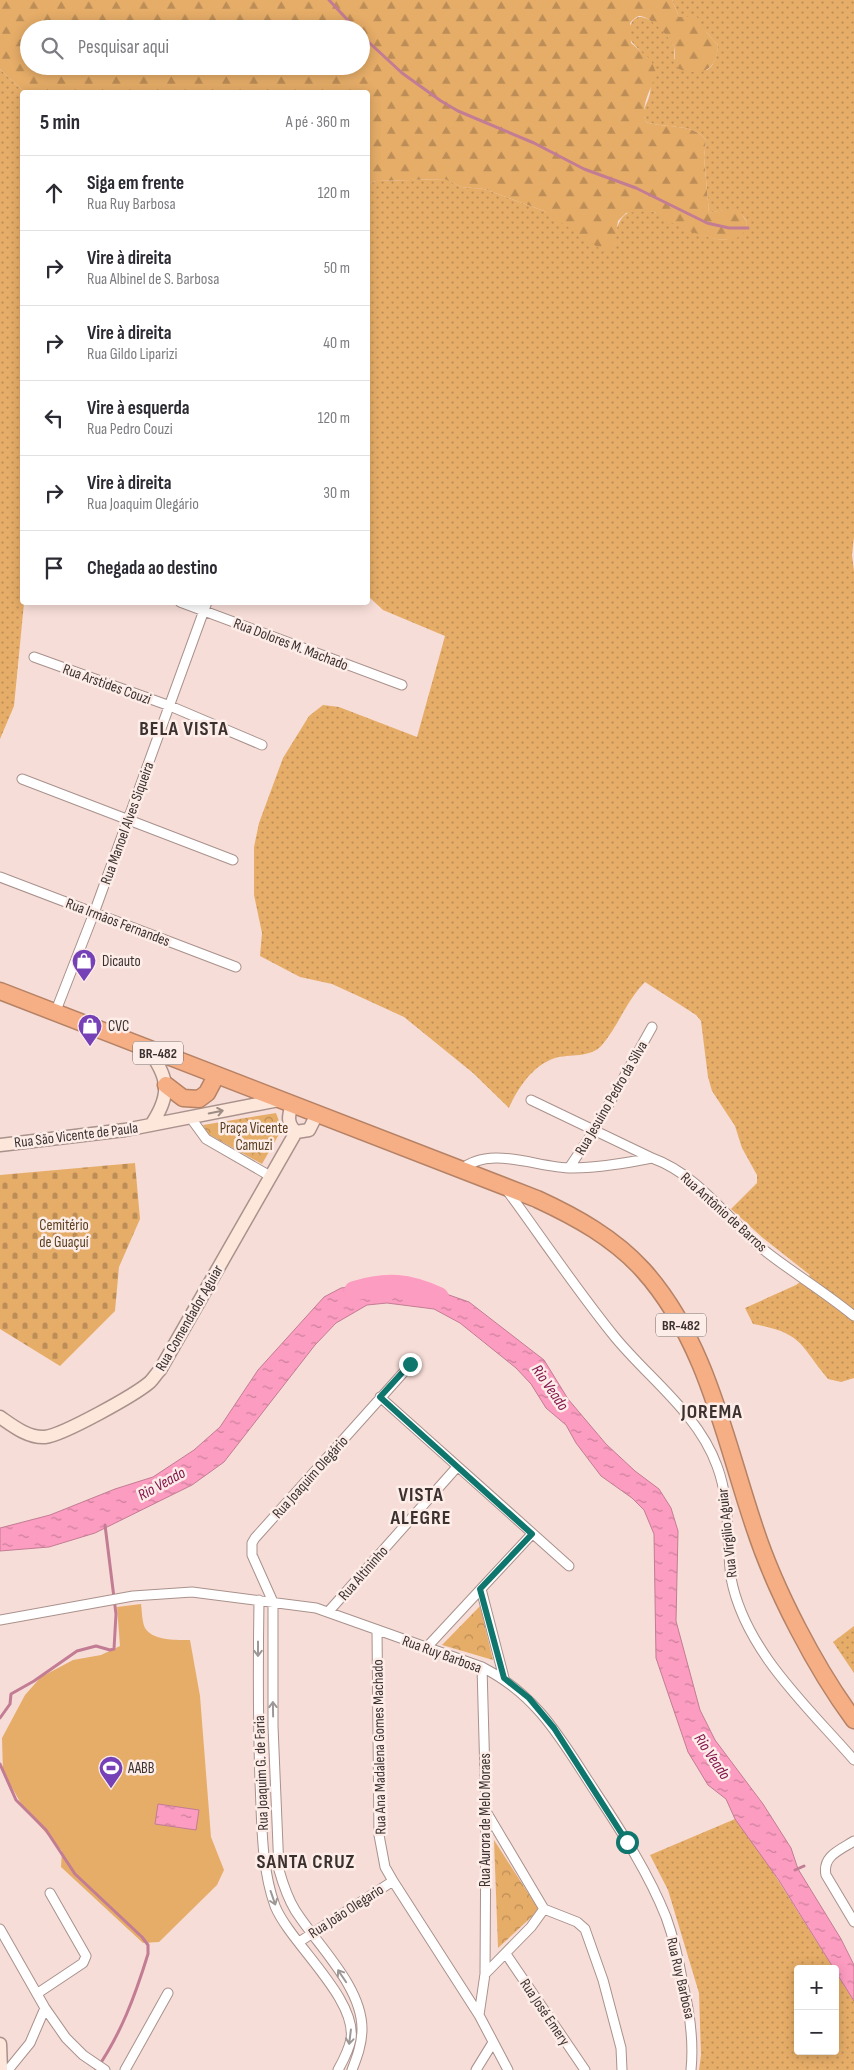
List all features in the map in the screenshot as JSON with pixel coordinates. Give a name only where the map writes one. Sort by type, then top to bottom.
[{"type":"highway","name":"BR-482","points":[[0,991],[506,1189],[537,1199],[591,1227],[616,1246],[642,1270],[661,1293],[691,1344],[711,1393],[765,1555],[826,1679],[854,1720]]},
{"type":"highway","points":[[166,1085],[183,1098],[198,1100],[207,1093],[216,1076]]},
{"type":"street","name":"Rua Dolores M. Machado","points":[[205,607],[402,685]]},
{"type":"street","name":"Rua Manoel Alves Siqueira","points":[[55,1013],[94,913],[205,607]]},
{"type":"street","name":"Rua Arstides Couzi","points":[[34,657],[170,706],[262,745]]},
{"type":"street","points":[[22,779],[129,818],[233,860]]},
{"type":"street","name":"Rua Irmãos Fernandes","points":[[0,877],[236,966]]},
{"type":"street","name":"Rua Jesuino Pedro da Silva","points":[[569,1168],[595,1129],[652,1027]]},
{"type":"street","points":[[147,1048],[161,1068],[166,1085],[161,1109],[151,1125]]},
{"type":"street","name":"Rua Antônio de Barros","points":[[531,1100],[676,1169],[689,1178],[764,1249],[854,1316]]},
{"type":"street","points":[[286,1103],[291,1127],[296,1132],[309,1130],[317,1114]]},
{"type":"street","name":"Rua São Vicente de Paula","points":[[0,1145],[125,1130],[190,1117],[286,1103]]},
{"type":"street","points":[[190,1117],[206,1139],[270,1176]]},
{"type":"street","name":"Rua Comendador Aguiar","points":[[0,1417],[20,1431],[34,1436],[45,1437],[60,1433],[150,1382],[160,1370],[296,1132]]},
{"type":"street","points":[[460,1170],[474,1161],[492,1157],[569,1168],[652,1158]]},
{"type":"street","name":"Rua Virgilio Aguiar","points":[[506,1189],[614,1336],[671,1396],[705,1439],[724,1488],[732,1584],[748,1626],[794,1693],[854,1760]]},
{"type":"street","name":"Rua Joaquim Olegário","points":[[273,1602],[252,1555],[252,1543],[410,1364]]},
{"type":"street","points":[[380,1397],[569,1566]]},
{"type":"street","name":"Rua Altininho","points":[[329,1611],[457,1466]]},
{"type":"street","points":[[426,1647],[532,1534]]},
{"type":"street","points":[[480,1589],[504,1678]]},
{"type":"street","name":"Rua Ruy Barbosa","points":[[0,1620],[122,1597],[166,1592],[192,1592],[329,1611],[482,1667],[504,1678],[529,1698],[554,1728],[604,1804],[653,1888],[673,1942],[691,2018],[693,2034],[691,2070]]},
{"type":"street","name":"Rua Joaquim G. de Faria","points":[[259,1600],[259,1750],[266,1874],[276,1908],[331,1986],[350,2022],[351,2038],[338,2070]]},
{"type":"street","name":"Rua Joaquim G. de Faria","points":[[273,1602],[273,1726],[279,1870],[288,1898],[349,1987],[361,2015],[360,2049],[352,2070]]},
{"type":"street","name":"Rua Ana Madalena Gomes Machado","points":[[377,1630],[378,1835],[385,1868],[478,2014],[492,2044],[508,2070]]},
{"type":"street","name":"Rua Aurora de Melo Moraes","points":[[478,2014],[485,1974],[486,1812],[482,1667]]},
{"type":"street","points":[[486,1812],[544,1909],[577,1922],[585,1929],[603,1980],[621,2048],[622,2070]]},
{"type":"street","points":[[854,1841],[827,1860],[824,1867],[826,1875],[854,1922]]},
{"type":"street","name":"Rua João Olegario","points":[[299,1942],[393,1881]]},
{"type":"street","points":[[38,1993],[83,1963],[86,1956],[84,1949],[50,1893]]},
{"type":"street","points":[[485,1974],[506,1954],[544,1909]]},
{"type":"street","points":[[0,1929],[45,2008],[66,2038],[83,2055],[105,2070]]},
{"type":"street","name":"Rua José Emery","points":[[506,1954],[585,2070]]},
{"type":"street","points":[[125,2070],[168,1993]]},
{"type":"street","points":[[8,2070],[30,2043],[45,2008]]},
{"type":"street","points":[[0,2044],[1,2070]]},
{"type":"street","points":[[476,2070],[492,2044]]},
{"type":"green space","points":[[0,0],[672,0],[679,17],[697,17],[707,33],[718,45],[717,54],[715,61],[707,69],[695,72],[679,69],[675,61],[674,47],[664,33],[648,19],[639,16],[634,19],[630,23],[631,43],[651,60],[656,73],[645,104],[644,116],[646,122],[686,128],[700,134],[706,140],[704,157],[709,213],[727,209],[739,211],[747,222],[743,233],[736,238],[725,240],[699,235],[686,230],[654,212],[626,213],[618,221],[614,248],[605,252],[544,211],[484,189],[461,187],[445,179],[376,181],[370,183],[370,90],[22,90],[0,69]]},
{"type":"green space","points":[[672,0],[854,0],[854,537],[852,555],[854,571],[854,1378],[841,1382],[828,1379],[805,1349],[791,1336],[782,1331],[753,1324],[745,1308],[796,1285],[810,1275],[763,1238],[731,1209],[757,1183],[757,1175],[742,1148],[735,1126],[712,1091],[708,1077],[701,1021],[696,1015],[645,982],[638,989],[602,1045],[586,1054],[555,1058],[547,1061],[527,1078],[516,1093],[509,1108],[473,1073],[404,1017],[332,984],[300,977],[260,956],[262,933],[254,895],[254,847],[259,823],[283,758],[309,716],[323,705],[339,707],[417,737],[445,636],[383,610],[370,598],[370,183],[376,181],[446,179],[461,187],[484,189],[544,211],[614,248],[619,223],[623,217],[635,210],[654,212],[693,231],[709,237],[726,240],[746,227],[747,222],[740,213],[731,210],[709,213],[704,157],[706,140],[700,134],[686,128],[654,124],[646,122],[644,118],[644,110],[650,93],[650,83],[644,56],[629,38],[628,33],[632,22],[637,18],[642,17],[656,24],[668,36],[674,47],[674,59],[707,70],[714,63],[718,45],[696,23],[679,17]]},
{"type":"green space","points":[[0,69],[22,90],[20,90],[20,605],[24,605],[14,706],[0,739]]},
{"type":"green space","name":"Praça Vicente Camuzi","points":[[276,1113],[282,1129],[262,1164],[208,1134],[203,1125]]},
{"type":"green space","name":"Cemitério de Guaçuí","points":[[135,1163],[140,1219],[119,1267],[115,1311],[60,1366],[0,1329],[0,1175]]},
{"type":"green space","name":"AABB","points":[[141,1604],[144,1626],[149,1632],[159,1638],[190,1640],[200,1696],[211,1837],[224,1870],[217,1885],[159,1942],[143,1943],[61,1867],[62,1851],[23,1807],[3,1772],[2,1738],[25,1695],[41,1677],[73,1660],[101,1655],[120,1646],[117,1607]]},
{"type":"green space","points":[[480,1606],[493,1660],[442,1645]]},
{"type":"green space","points":[[854,1626],[854,1673],[833,1642]]},
{"type":"green space","points":[[735,1819],[759,1850],[831,1965],[794,1965],[794,2055],[839,2055],[839,1977],[854,2001],[854,2070],[699,2070],[701,2055],[699,1993],[668,1890],[650,1855]]},
{"type":"green space","points":[[494,1840],[539,1910],[498,1948]]},
{"type":"water","points":[[374,1284],[432,1289],[469,1302],[544,1360],[568,1399],[606,1444],[635,1471],[659,1489],[671,1508],[678,1531],[676,1621],[700,1710],[715,1740],[763,1804],[791,1848],[798,1869],[841,1939],[854,1965],[854,2001],[839,1977],[839,1965],[832,1965],[778,1879],[735,1819],[726,1799],[708,1785],[688,1752],[656,1658],[654,1534],[644,1510],[632,1498],[601,1476],[576,1443],[566,1425],[546,1408],[531,1384],[516,1368],[460,1323],[434,1309],[387,1303],[367,1305],[336,1323],[315,1345],[224,1462],[192,1485],[95,1533],[49,1547],[0,1551],[0,1528],[50,1515],[115,1489],[153,1477],[194,1450],[220,1427],[258,1370],[324,1297],[341,1288]]},
{"type":"water","points":[[158,1804],[199,1810],[196,1830],[155,1824]]},
{"type":"waterway","points":[[329,0],[348,20]]},
{"type":"waterway","points":[[370,43],[402,73],[458,111],[534,143],[584,169],[636,188],[707,223],[729,228],[748,228]]},
{"type":"waterway","name":"Rio Veado","points":[[354,1291],[377,1286],[397,1285],[407,1286],[439,1297]]},
{"type":"waterway","points":[[0,1718],[10,1704],[11,1694],[34,1681],[77,1651],[96,1646],[110,1650],[114,1649],[116,1614],[105,1525]]},
{"type":"waterway","points":[[0,1764],[16,1800],[46,1830],[75,1874],[142,1937],[148,1945],[148,1954],[126,2014],[113,2043],[96,2070]]},
{"type":"waterway","points":[[795,1870],[804,1866]]},
{"type":"place","name":"Dicauto","points":[[84,982]]},
{"type":"place","name":"CVC","points":[[90,1047]]},
{"type":"place","name":"AABB","points":[[111,1789]]},
{"type":"district","name":"BELA VISTA","points":[[184,728]]},
{"type":"district","name":"JOREMA","points":[[712,1411]]},
{"type":"district","name":"VISTA ALEGRE","points":[[421,1506]]},
{"type":"district","name":"SANTA CRUZ","points":[[306,1861]]},
{"type":"route","points":[[410,1364],[380,1397],[532,1534],[480,1589],[504,1678],[529,1698],[554,1728],[627,1842]]}]
